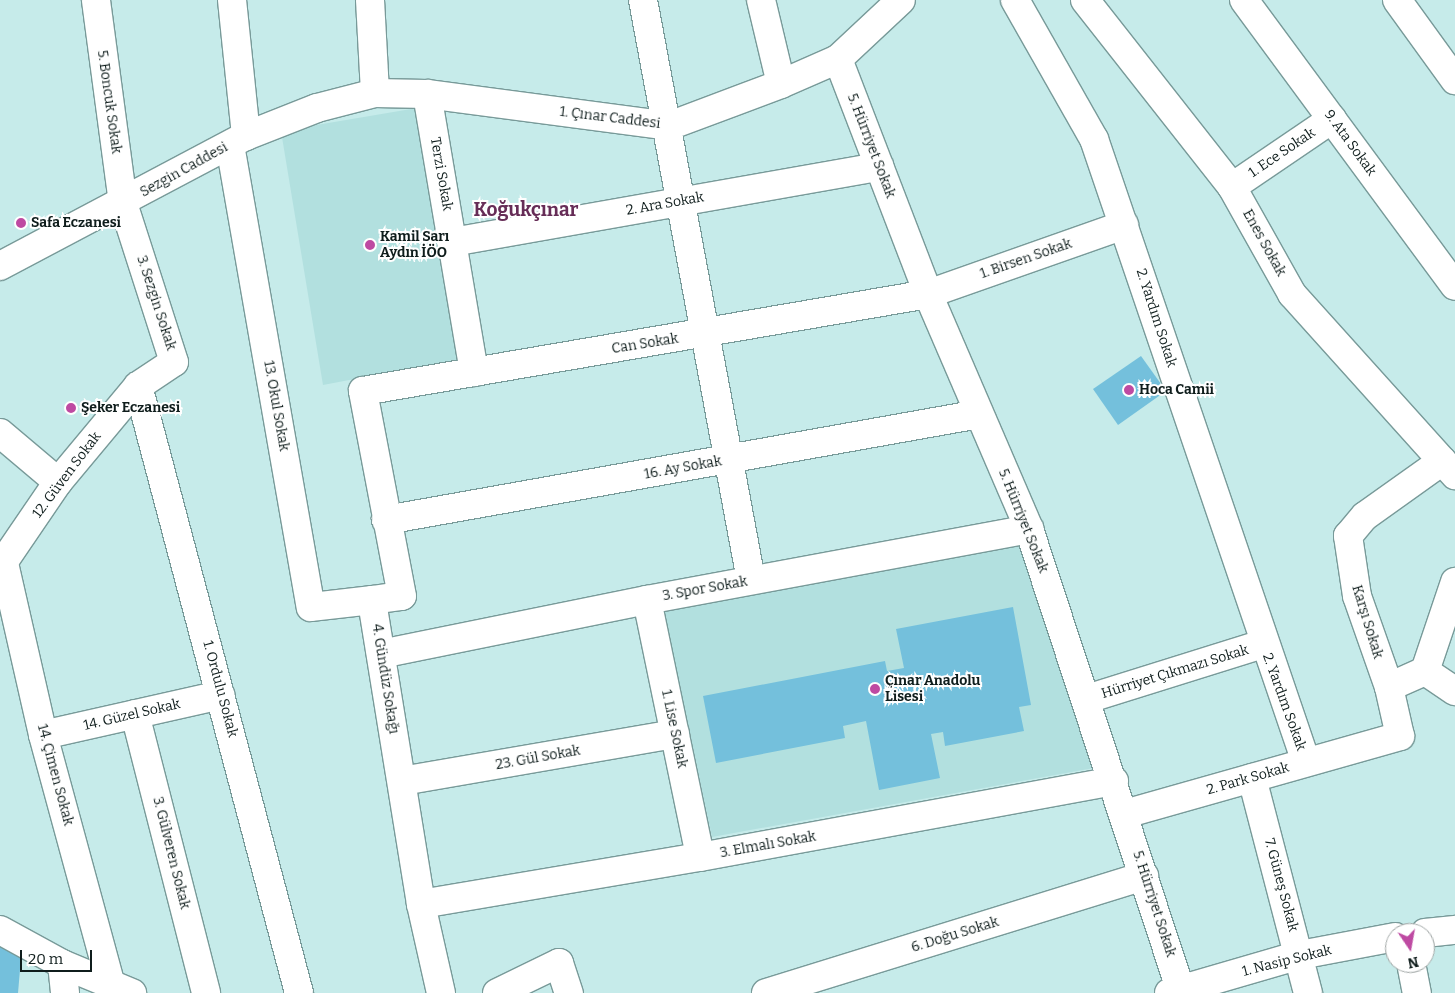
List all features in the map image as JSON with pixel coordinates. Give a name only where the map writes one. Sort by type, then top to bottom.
[{"type":"street","name":"5. Boncuk Sokak","points":[[96,0],[123,203]]},
{"type":"street","points":[[232,0],[238,141]]},
{"type":"street","points":[[370,0],[375,92]]},
{"type":"street","points":[[643,0],[669,126],[751,580]]},
{"type":"street","points":[[761,0],[781,84]]},
{"type":"street","name":"2. Yardım Sokak","points":[[1015,0],[1094,139],[1264,644],[1306,762]]},
{"type":"street","name":"Enes Sokak","points":[[1085,0],[1232,187],[1292,294],[1448,468]]},
{"type":"street","name":"9. Ata Sokak","points":[[1244,0],[1455,286]]},
{"type":"street","points":[[1397,0],[1455,80]]},
{"type":"street","name":"1. Çınar Caddesi","points":[[375,92],[427,94],[669,126],[781,84],[838,59],[894,3]]},
{"type":"street","name":"5. Hürriyet Sokak","points":[[838,59],[928,294],[1029,529],[1125,814],[1177,992]]},
{"type":"street","name":"Sezgin Caddesi","points":[[0,266],[238,141],[318,108],[375,92]]},
{"type":"street","name":"Terzi Sokak","points":[[427,94],[474,372]]},
{"type":"street","name":"1. Ece Sokak","points":[[1232,187],[1332,119]]},
{"type":"street","name":"13. Okul Sokak","points":[[238,141],[311,607],[372,600]]},
{"type":"street","name":"2. Ara Sokak","points":[[452,242],[682,200],[879,167]]},
{"type":"street","name":"3. Sezgin Sokak","points":[[123,203],[174,362],[138,386]]},
{"type":"street","name":"1. Birsen Sokak","points":[[928,294],[1124,225]]},
{"type":"street","name":"Can Sokak","points":[[386,520],[363,390],[706,334],[928,294]]},
{"type":"street","name":"12. Güven Sokak","points":[[2,565],[58,482],[138,386]]},
{"type":"street","name":"1. Ordulu Sokak","points":[[138,386],[299,993]]},
{"type":"street","name":"16. Ay Sokak","points":[[386,520],[979,414]]},
{"type":"street","points":[[0,433],[58,482]]},
{"type":"street","name":"Karşı Sokak","points":[[1400,736],[1388,687],[1357,596],[1348,536],[1365,516],[1448,468]]},
{"type":"street","points":[[372,600],[402,596],[386,520]]},
{"type":"street","name":"3. Spor Sokak","points":[[381,654],[647,600],[1029,529]]},
{"type":"street","name":"14. Çimen Sokak","points":[[2,565],[43,735],[121,990]]},
{"type":"street","points":[[1388,687],[1425,671],[1455,582]]},
{"type":"street","name":"4. Gündüz Sokağı","points":[[372,600],[421,904],[438,992]]},
{"type":"street","name":"1. Lise Sokak","points":[[647,600],[700,857]]},
{"type":"street","name":"Hürriyet Çıkmazı Sokak","points":[[1087,699],[1264,644]]},
{"type":"street","points":[[1425,671],[1455,691]]},
{"type":"street","name":"14. Güzel Sokak","points":[[43,735],[221,695]]},
{"type":"street","name":"3. Gülveren Sokak","points":[[135,714],[206,993]]},
{"type":"street","name":"23. Gül Sokak","points":[[402,781],[675,734]]},
{"type":"street","name":"2. Park Sokak","points":[[1125,814],[1400,736]]},
{"type":"street","name":"7. Güneş Sokak","points":[[1252,778],[1300,955],[1308,993]]},
{"type":"street","name":"3. Elmalı Sokak","points":[[421,904],[700,857],[1114,781]]},
{"type":"street","name":"6. Doğu Sokak","points":[[766,993],[1144,876]]},
{"type":"street","points":[[0,930],[62,964],[121,990]]},
{"type":"street","points":[[1435,932],[1455,930]]},
{"type":"street","name":"1. Nasip Sokak","points":[[1177,992],[1300,955],[1385,939]]},
{"type":"street","points":[[497,993],[559,963],[569,993]]},
{"type":"street","points":[[62,964],[65,993]]},
{"type":"street","points":[[1413,973],[1417,993]]},
{"type":"shaded area","name":"Kamil Sarı Aydın İÖO","points":[[417,108],[460,359],[323,385],[281,131]]},
{"type":"shaded area","name":"Çınar Anadolu Lisesi","points":[[1022,542],[1094,768],[712,837],[664,610]]},
{"type":"building","name":"Hoca Camii","points":[[1141,356],[1166,391],[1118,425],[1093,389]]},
{"type":"building","points":[[1013,607],[1031,705],[1019,707],[1024,731],[945,746],[943,732],[931,734],[940,778],[879,790],[866,721],[843,726],[845,738],[716,763],[703,696],[885,661],[887,671],[904,668],[896,629]]},
{"type":"building","points":[[0,935],[22,946],[18,993],[0,993]]},
{"type":"place","name":"Safa Eczanesi","points":[[21,223]]},
{"type":"place","name":"Kamil Sarı Aydın İÖO","points":[[370,245]]},
{"type":"place","name":"Hoca Camii","points":[[1129,390]]},
{"type":"place","name":"Şeker Eczanesi","points":[[71,408]]},
{"type":"place","name":"Çınar Anadolu Lisesi","points":[[875,689]]},
{"type":"district","name":"Koğukçınar","points":[[526,210]]}]
